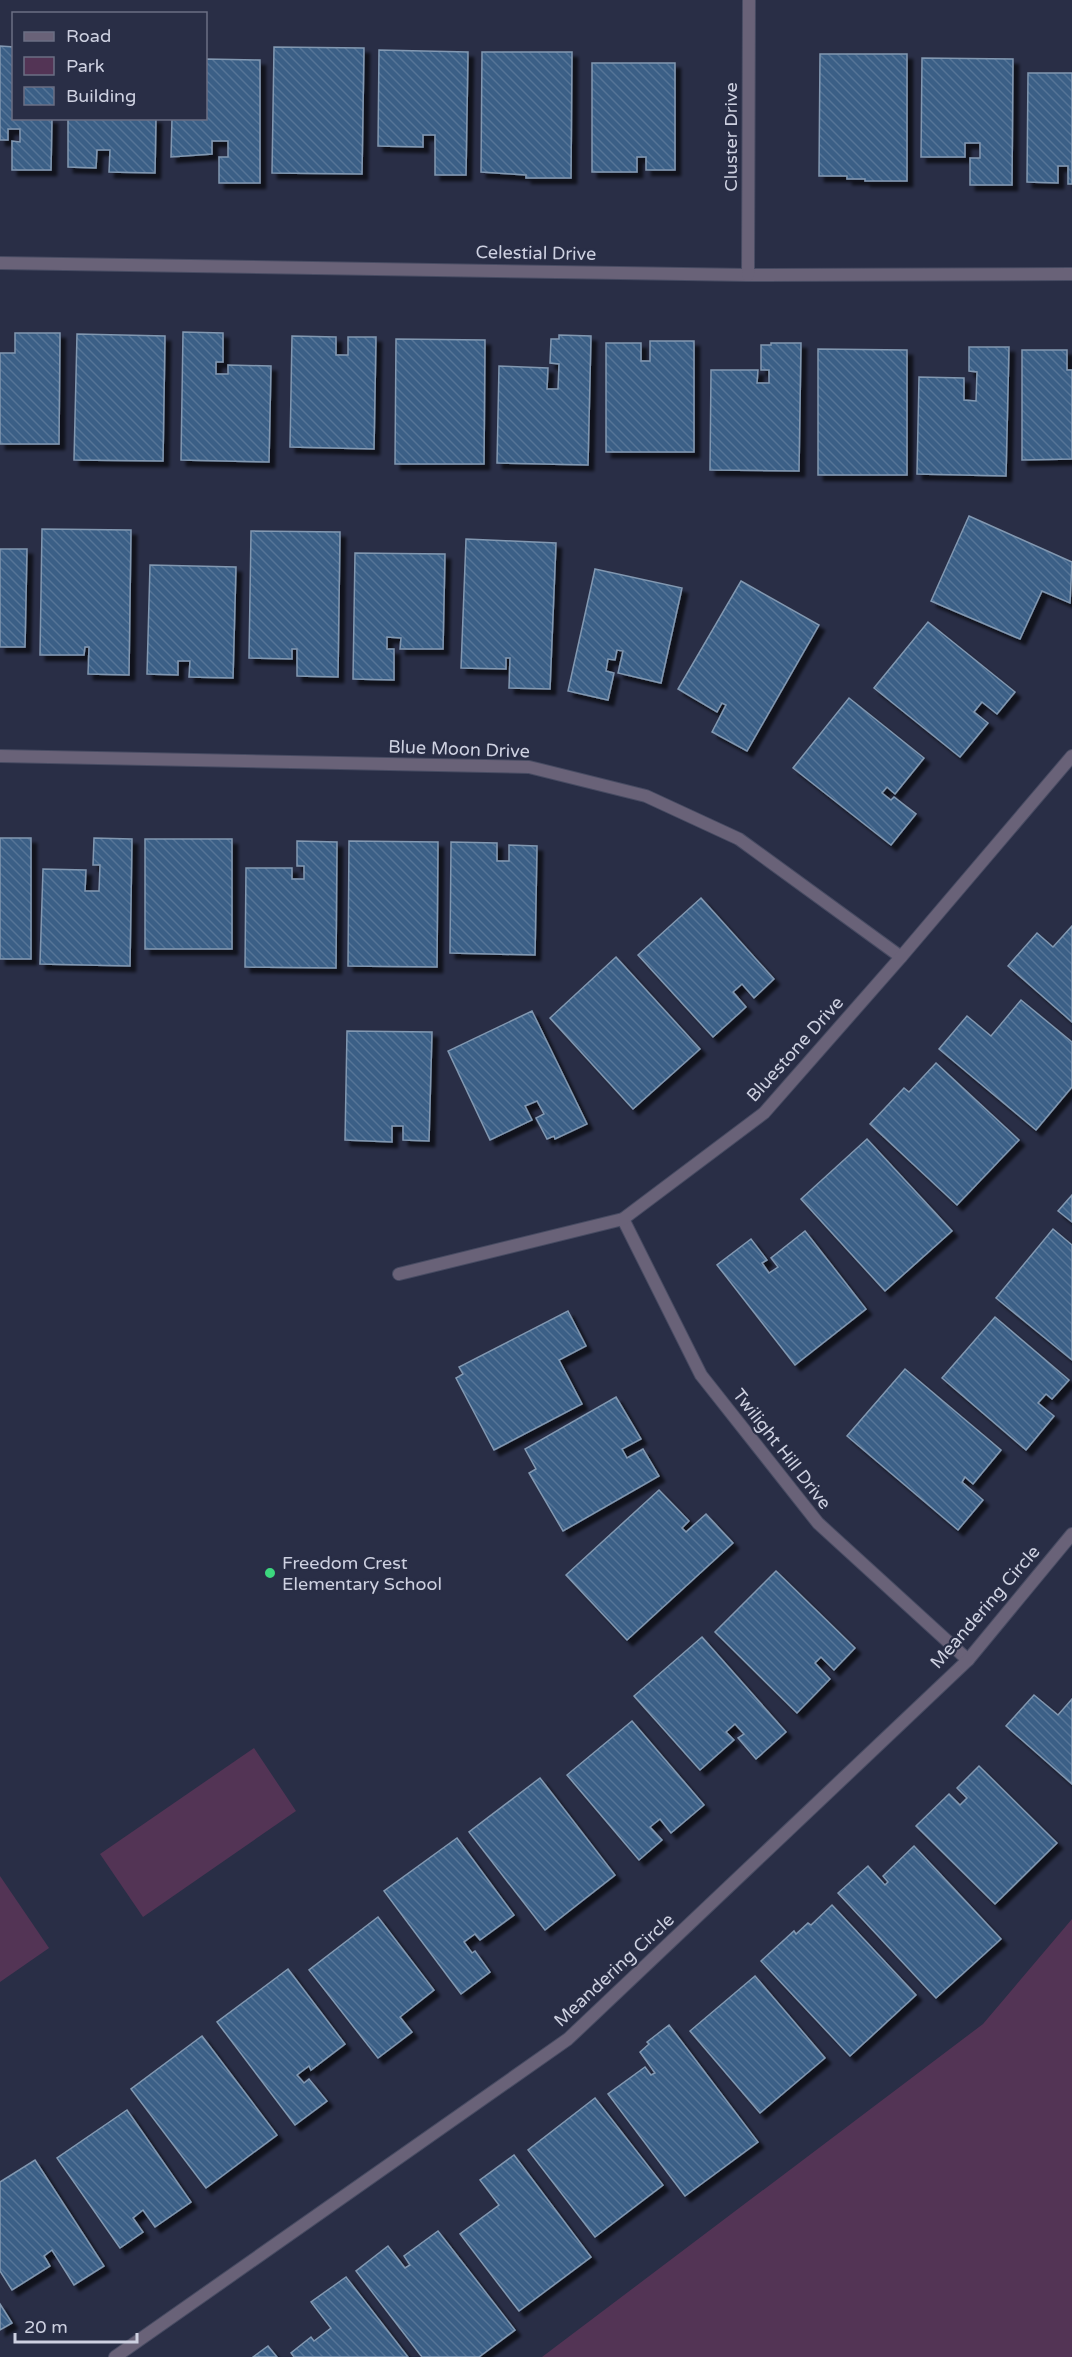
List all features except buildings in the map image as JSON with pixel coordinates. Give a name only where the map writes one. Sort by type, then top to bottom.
[{"type":"street","name":"Cluster Drive","points":[[748,274],[749,0]]},
{"type":"street","name":"Celestial Drive","points":[[0,263],[748,274],[1072,274]]},
{"type":"street","name":"Blue Moon Drive","points":[[0,756],[529,767],[646,796],[739,839],[901,957]]},
{"type":"street","name":"Bluestone Drive","points":[[399,1274],[622,1219],[764,1113],[901,957],[1072,756]]},
{"type":"street","name":"Twilight Hill Drive","points":[[622,1219],[701,1375],[819,1524],[968,1660]]},
{"type":"street","name":"Meandering Circle","points":[[115,2357],[568,2039],[968,1660],[1072,1534]]},
{"type":"green space","points":[[254,1748],[296,1811],[143,1917],[100,1854]]},
{"type":"green space","points":[[0,1876],[49,1948],[0,1982]]},
{"type":"green space","points":[[1072,1919],[1072,2357],[542,2357],[983,2024]]},
{"type":"place","name":"Freedom Crest Elementary School","points":[[270,1573]]}]
